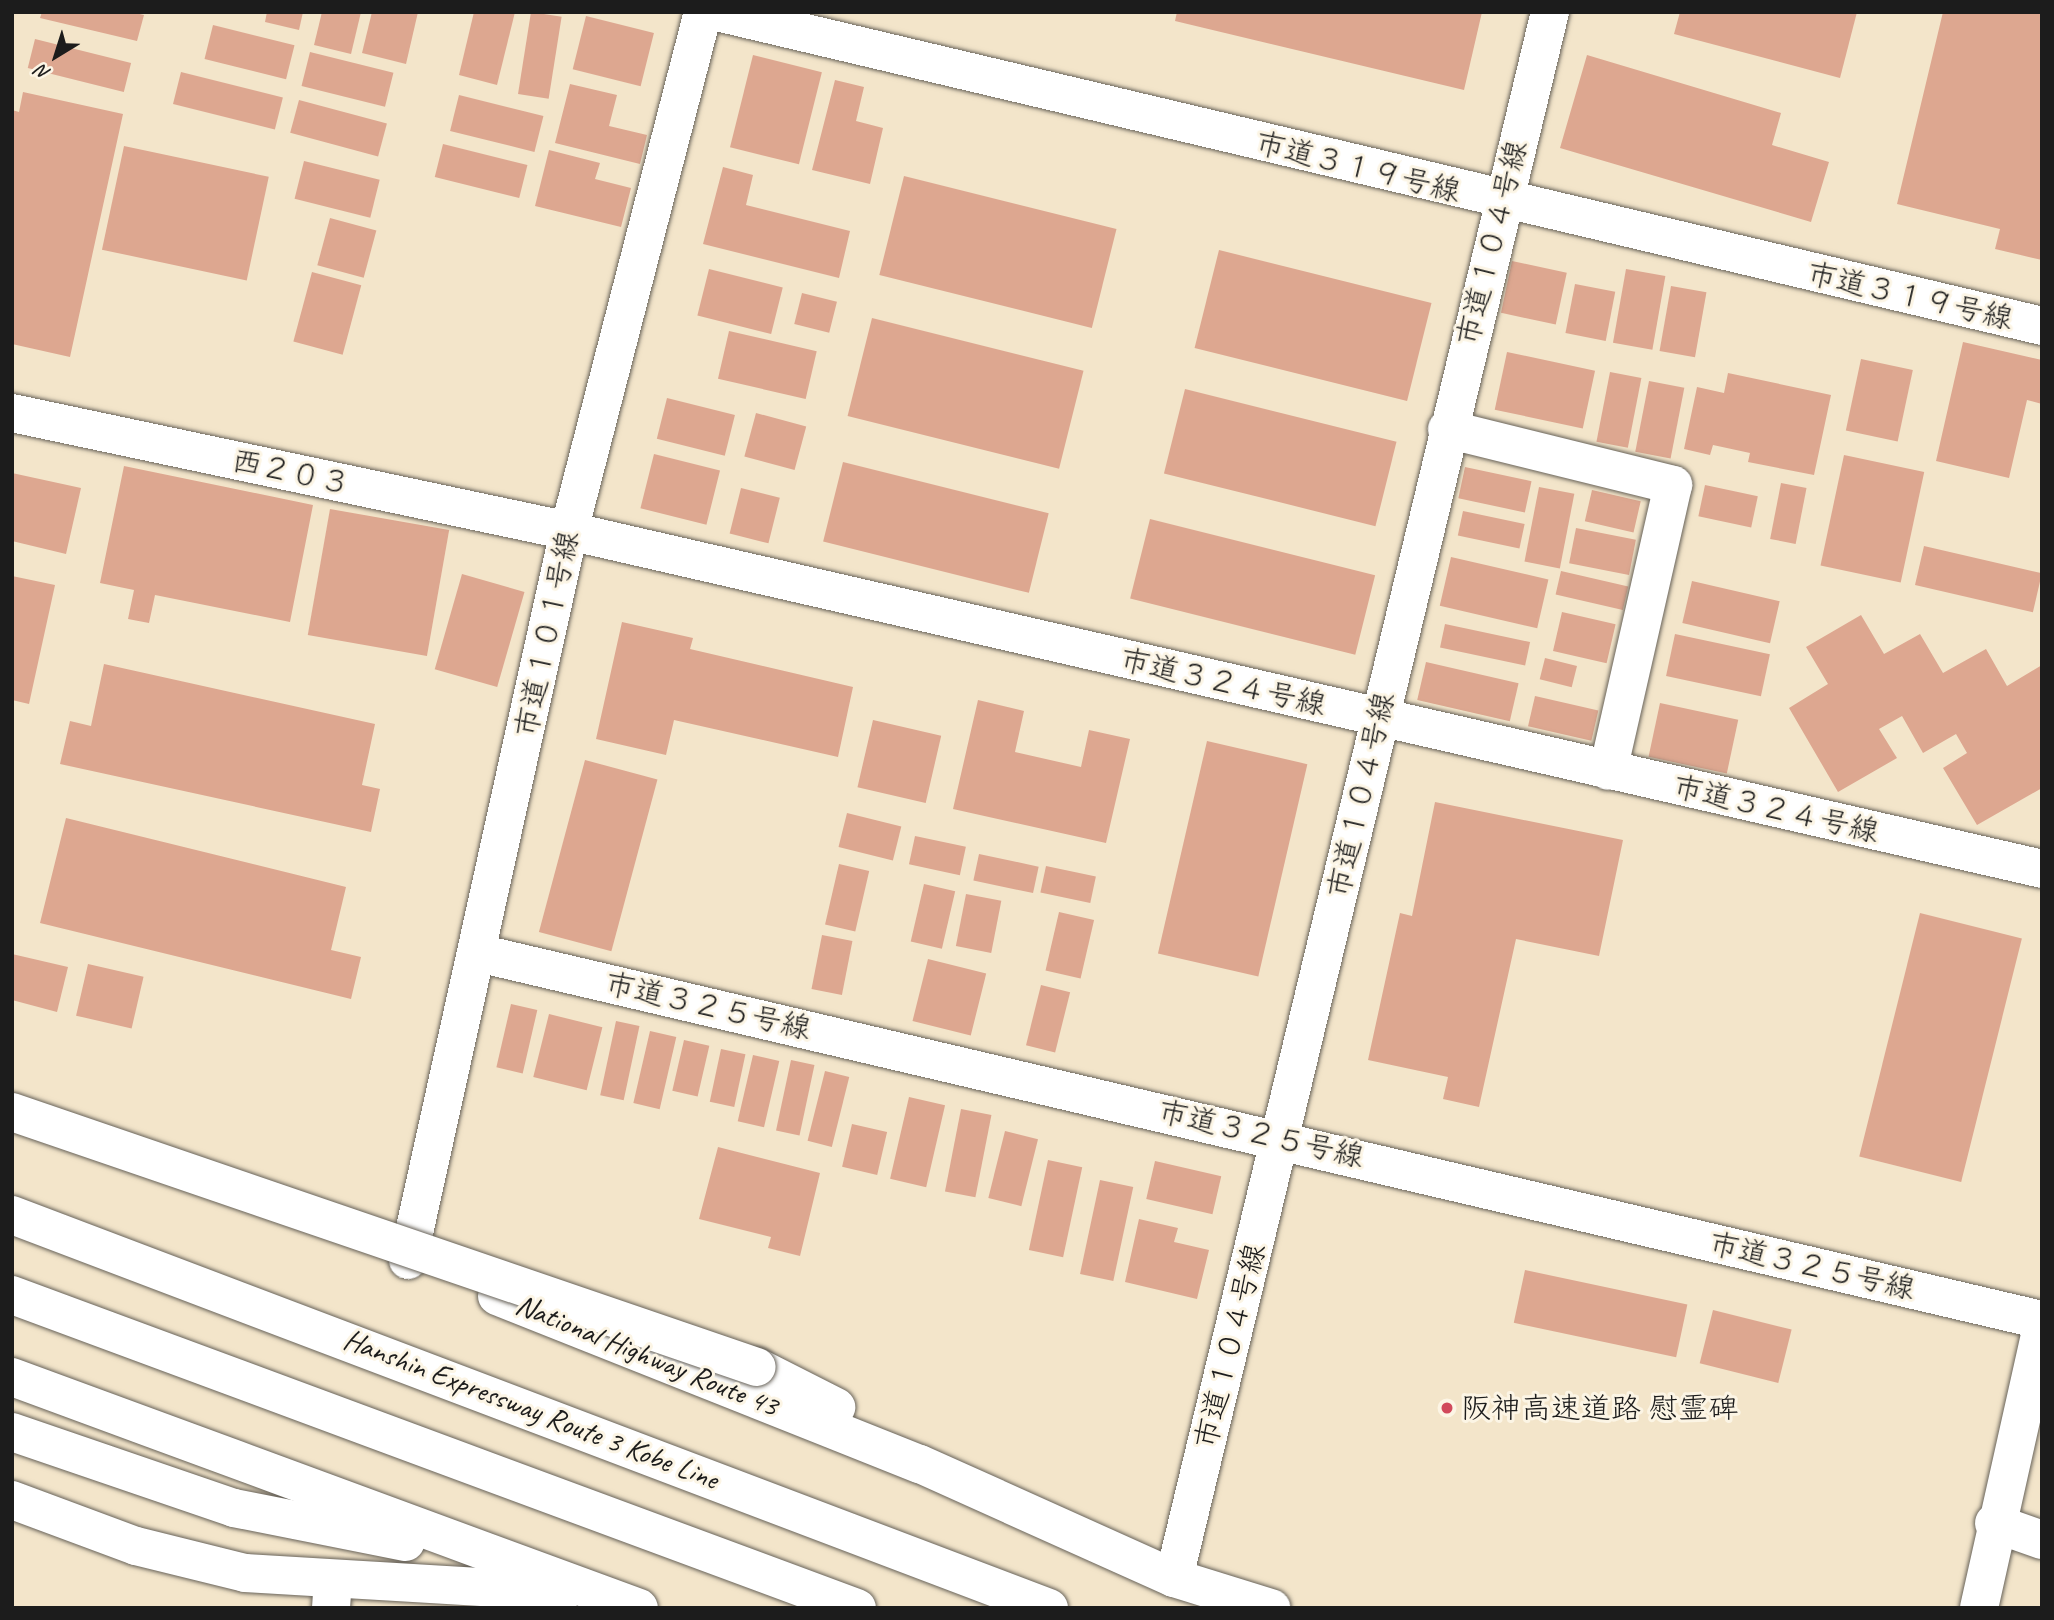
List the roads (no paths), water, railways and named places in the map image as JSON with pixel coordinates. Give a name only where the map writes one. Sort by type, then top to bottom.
[{"type":"main road","name":"市道１０１号線","points":[[408,1260],[478,953],[569,531],[703,12]]},
{"type":"main road","name":"市道３１９号線","points":[[717,12],[1500,201],[2042,326]]},
{"type":"main road","name":"市道１０４号線","points":[[1174,1578],[1500,201],[1550,12]]},
{"type":"main road","name":"西２０３","points":[[12,413],[569,531]]},
{"type":"main road","points":[[1447,429],[1673,485],[1608,771]]},
{"type":"main road","name":"市道３２４号線","points":[[569,531],[2042,869]]},
{"type":"main road","name":"市道３２５号線","points":[[478,953],[1280,1139],[2042,1321]]},
{"type":"main road","points":[[12,1112],[757,1367],[1174,1578]]},
{"type":"main road","name":"National Highway Route 43","points":[[12,1128],[408,1260],[920,1464],[1174,1578],[1271,1608]]},
{"type":"main road","name":"Hanshin Expressway Route 3 Kobe Line","points":[[12,1215],[1049,1608]]},
{"type":"main road","points":[[12,1295],[857,1608]]},
{"type":"main road","points":[[1979,1608],[1994,1523],[2042,1327]]},
{"type":"main road","points":[[12,1377],[639,1608]]},
{"type":"main road","points":[[12,1432],[234,1508],[522,1564]]},
{"type":"main road","points":[[12,1500],[136,1546],[332,1594],[600,1593]]},
{"type":"main road","points":[[1994,1523],[2042,1540]]},
{"type":"place","name":"阪神高速道路 慰霊碑","points":[[1447,1408]]}]
